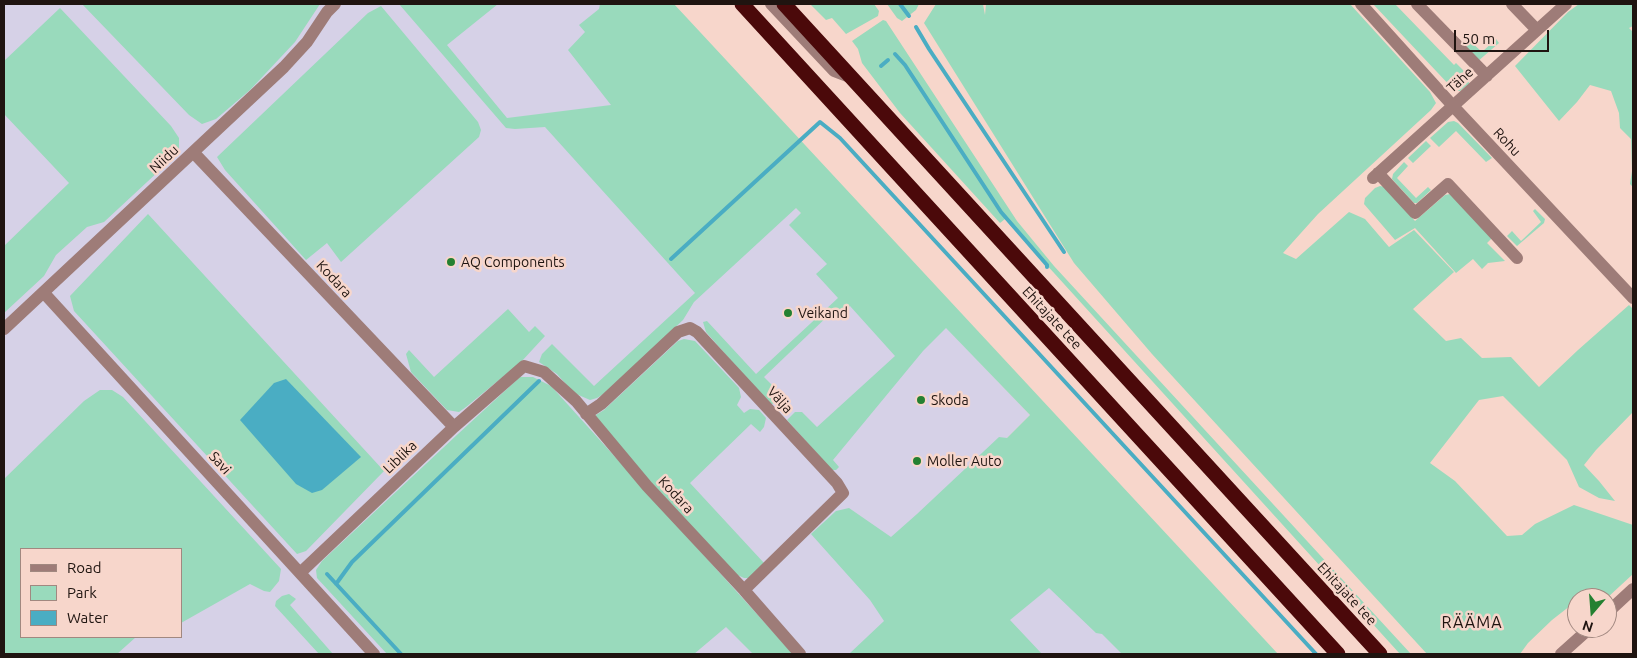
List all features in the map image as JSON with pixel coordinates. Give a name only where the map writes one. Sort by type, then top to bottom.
[{"type":"highway","name":"Ehitajate tee","points":[[742,4],[1338,654]]},
{"type":"highway","name":"Ehitajate tee","points":[[784,4],[1380,654]]},
{"type":"street","name":"Niidu","points":[[4,329],[284,67],[307,42],[327,12],[335,4]]},
{"type":"street","points":[[771,4],[834,71],[852,78]]},
{"type":"street","name":"Rohu","points":[[1361,4],[1453,106],[1633,298]]},
{"type":"street","points":[[1417,4],[1487,76]]},
{"type":"street","points":[[1512,4],[1538,30]]},
{"type":"street","name":"Tähe","points":[[1517,258],[1448,184],[1415,212],[1375,175],[1566,4]]},
{"type":"street","name":"Kodara","points":[[193,152],[454,427]]},
{"type":"street","name":"Savi","points":[[44,293],[374,654]]},
{"type":"street","name":"Välja","points":[[586,414],[601,404],[678,332],[690,328],[698,332],[837,483],[843,493],[744,590]]},
{"type":"street","name":"Kodara","points":[[524,366],[544,372],[576,402],[646,486],[744,590],[800,654]]},
{"type":"street","name":"Liblika","points":[[300,573],[454,427],[524,366]]},
{"type":"street","points":[[1617,604],[1633,589]]},
{"type":"street","points":[[1561,654],[1579,638]]},
{"type":"shaded area","points":[[4,4],[615,4],[923,350],[946,327],[1030,415],[1007,438],[1212,654],[4,654]]},
{"type":"green space","points":[[82,4],[320,4],[295,42],[250,90],[216,119],[202,124],[189,115]]},
{"type":"green space","points":[[399,4],[498,4],[447,45],[507,118],[611,105],[568,50],[585,32],[579,25],[599,9],[600,4],[674,4],[1278,654],[1122,654],[1102,634],[1096,633],[1049,588],[1010,620],[1042,654],[849,654],[884,621],[870,600],[811,534],[836,511],[849,508],[891,537],[999,437],[1007,438],[1030,415],[946,328],[923,351],[833,460],[839,467],[836,470],[832,470],[787,420],[795,412],[802,412],[817,427],[895,356],[850,306],[837,317],[832,312],[764,377],[779,392],[776,402],[770,405],[706,332],[703,322],[707,321],[756,374],[838,298],[816,274],[827,264],[789,225],[801,213],[796,208],[694,302],[683,320],[605,393],[590,400],[574,393],[557,374],[539,362],[542,354],[552,344],[594,386],[695,293],[545,127],[506,128]]},
{"type":"green space","points":[[810,4],[874,4],[879,11],[878,16],[846,34],[832,18],[826,20]]},
{"type":"green space","points":[[887,4],[919,4],[916,10],[902,21],[897,18]]},
{"type":"green space","points":[[936,4],[983,4],[985,15],[986,4],[1350,4],[1430,92],[1436,103],[1431,110],[1318,214],[1283,253],[1296,259],[1349,212],[1365,219],[1389,247],[1414,230],[1454,272],[1413,309],[1446,341],[1461,338],[1482,358],[1511,357],[1539,387],[1629,305],[1633,309],[1633,412],[1584,465],[1615,501],[1599,498],[1579,487],[1567,460],[1503,396],[1479,400],[1430,463],[1455,481],[1507,536],[1522,535],[1535,524],[1574,505],[1633,525],[1633,574],[1617,589],[1567,588],[1567,608],[1528,643],[1520,654],[1427,654],[1152,354],[1074,263],[924,23]]},
{"type":"green space","points":[[1373,4],[1395,4],[1454,65],[1456,63],[1469,76],[1469,84],[1460,91],[1453,89]]},
{"type":"green space","points":[[1579,4],[1633,4],[1633,26],[1629,28],[1633,32],[1633,187],[1630,184],[1632,171],[1631,139],[1620,128],[1619,113],[1611,91],[1590,85],[1559,121],[1515,66],[1568,12]]},
{"type":"green space","points":[[381,6],[478,122],[481,130],[479,137],[341,262],[327,243],[306,260],[225,170],[217,157],[368,13]]},
{"type":"green space","points":[[60,8],[171,126],[179,138],[179,148],[175,156],[104,222],[87,227],[56,255],[44,276],[4,313],[4,246],[69,183],[4,114],[4,61]]},
{"type":"green space","points":[[883,20],[886,21],[1017,221],[1054,266],[1411,654],[1400,654],[1005,219],[1000,223],[900,113],[862,63],[858,49],[852,41]]},
{"type":"green space","points":[[1496,39],[1499,43],[1477,62],[1464,49],[1471,42],[1482,52]]},
{"type":"green space","points":[[1454,121],[1492,158],[1486,162],[1456,131],[1439,147],[1430,138],[1448,122]]},
{"type":"green space","points":[[1426,141],[1431,146],[1413,163],[1408,158]]},
{"type":"green space","points":[[1404,162],[1408,166],[1397,178],[1416,198],[1428,187],[1431,190],[1417,203],[1414,203],[1392,179],[1393,174]]},
{"type":"green space","points":[[1385,187],[1415,221],[1445,195],[1450,194],[1492,238],[1487,243],[1505,261],[1488,263],[1482,269],[1473,259],[1456,273],[1415,228],[1395,240],[1364,204],[1365,198],[1375,188]]},
{"type":"green space","points":[[1535,209],[1545,219],[1544,223],[1517,246],[1507,236],[1512,231],[1521,241],[1541,222],[1533,211]]},
{"type":"green space","points":[[148,214],[384,471],[306,551],[297,554],[74,311],[70,296]]},
{"type":"green space","points":[[508,309],[529,332],[535,326],[545,336],[521,362],[466,407],[459,412],[447,410],[411,372],[406,354],[409,350],[434,377]]},
{"type":"green space","points":[[684,339],[695,341],[739,388],[741,397],[737,405],[744,413],[750,409],[759,410],[766,418],[764,427],[760,432],[751,424],[690,483],[764,563],[750,578],[744,578],[733,573],[595,422],[596,415],[604,410],[678,341]]},
{"type":"green space","points":[[520,377],[533,377],[551,386],[793,654],[753,654],[726,627],[694,654],[387,654],[317,578],[316,570],[322,561]]},
{"type":"green space","points":[[100,390],[112,390],[123,397],[281,569],[279,581],[270,592],[250,584],[182,622],[182,548],[20,548],[20,638],[135,638],[117,654],[4,654],[4,479],[84,401]]},
{"type":"green space","points":[[289,594],[296,599],[290,605],[333,654],[319,654],[275,606],[276,601],[282,596]]},
{"type":"water","points":[[286,379],[361,457],[322,490],[312,493],[296,484],[240,420],[274,383]]},
{"type":"waterway","points":[[900,4],[909,16]]},
{"type":"waterway","points":[[916,27],[1064,252]]},
{"type":"waterway","points":[[895,54],[905,65],[1001,212],[1047,267]]},
{"type":"waterway","points":[[881,66],[888,60]]},
{"type":"waterway","points":[[671,259],[820,122],[840,138],[1316,654]]},
{"type":"waterway","points":[[336,584],[352,562],[539,381]]},
{"type":"waterway","points":[[327,574],[401,654]]},
{"type":"place","name":"AQ Components","points":[[451,262]]},
{"type":"place","name":"Veikand","points":[[788,313]]},
{"type":"place","name":"Skoda","points":[[921,400]]},
{"type":"place","name":"Moller Auto","points":[[917,461]]},
{"type":"district","name":"RÄÄMA","points":[[1472,623]]}]
